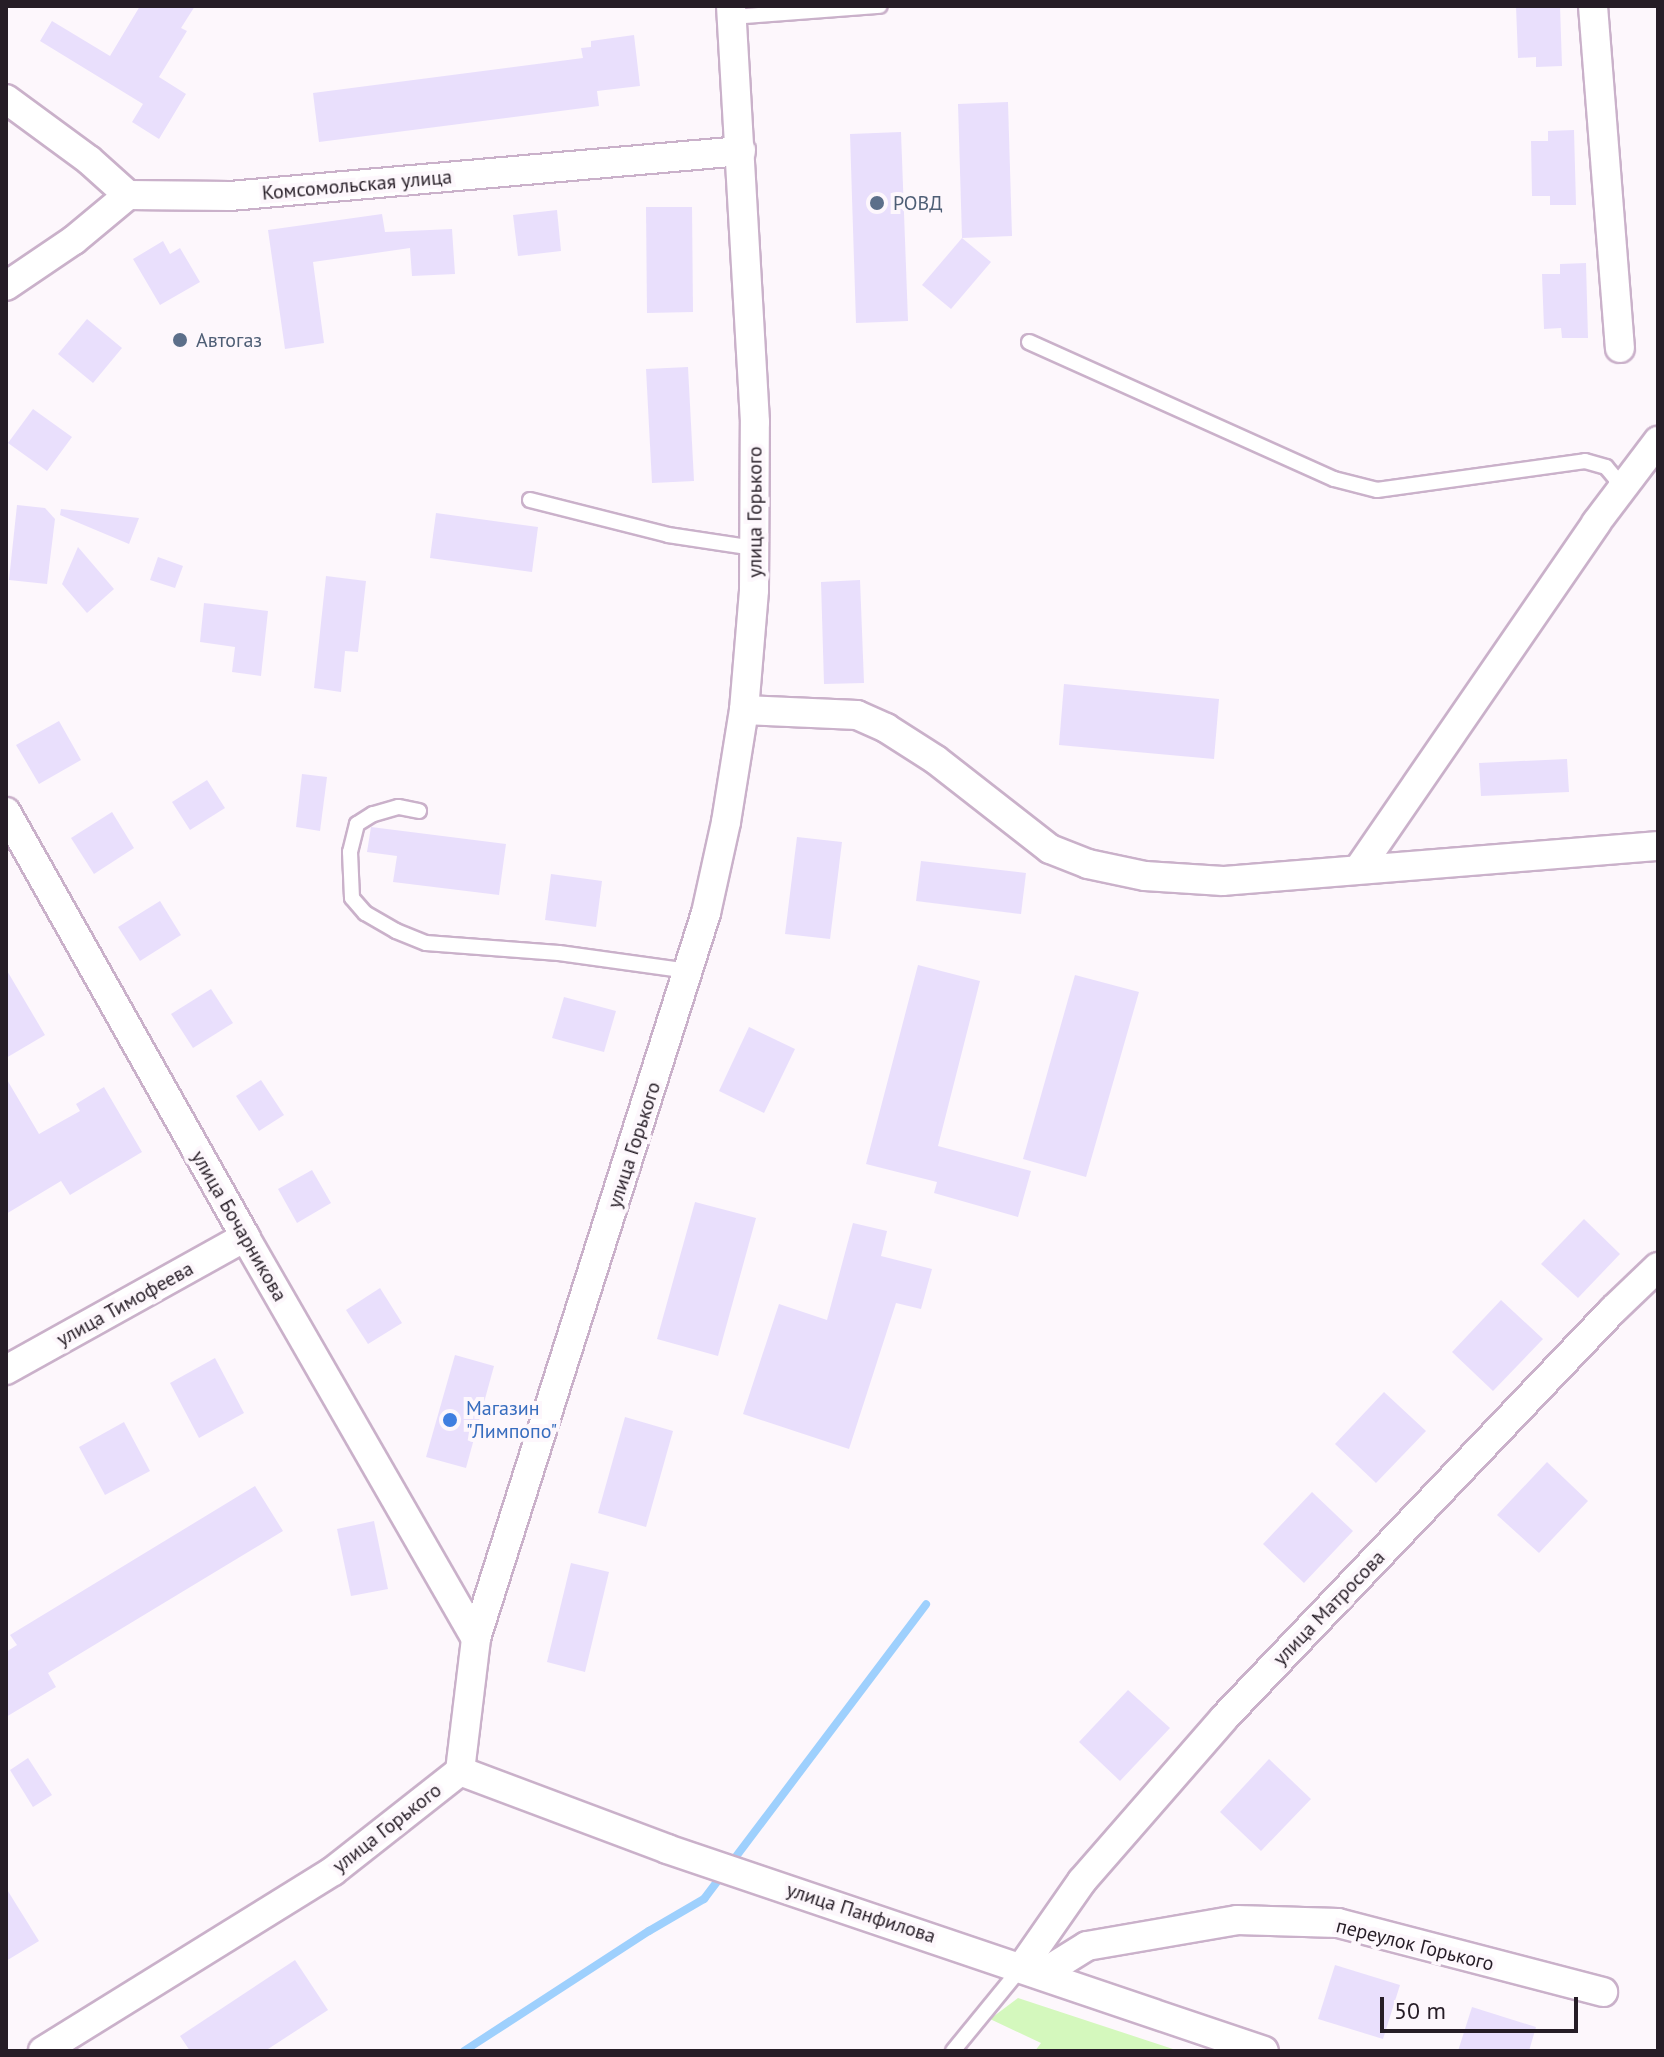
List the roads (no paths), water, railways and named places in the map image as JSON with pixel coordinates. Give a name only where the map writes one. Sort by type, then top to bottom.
[{"type":"street","points":[[1593,6],[1620,348]]},
{"type":"street","name":"улица Горького","points":[[43,2051],[333,1871],[460,1771],[476,1638],[689,971],[726,822],[744,710],[754,548],[755,422],[731,12]]},
{"type":"street","points":[[6,99],[89,160],[128,195],[74,240],[6,286]]},
{"type":"street","name":"Комсомольская улица","points":[[128,195],[230,196],[741,151]]},
{"type":"street","points":[[1360,867],[1658,441]]},
{"type":"street","points":[[744,710],[857,715],[886,728],[936,760],[1050,849],[1088,864],[1145,876],[1223,881],[1360,867],[1658,846]]},
{"type":"street","name":"улица Бочарникова","points":[[6,812],[245,1237],[476,1638]]},
{"type":"street","name":"улица Тимофеева","points":[[6,1370],[245,1237]]},
{"type":"street","name":"улица Матросова","points":[[1032,1970],[1082,1881],[1224,1718],[1613,1310],[1658,1267]]},
{"type":"street","name":"улица Панфилова","points":[[460,1771],[667,1849],[1264,2051]]},
{"type":"street","name":"переулок Горького","points":[[1032,1970],[1087,1946],[1237,1920],[1338,1923],[1603,1992]]},
{"type":"lane","points":[[731,12],[880,6]]},
{"type":"lane","points":[[1029,342],[1334,479],[1377,490],[1585,461],[1606,467],[1616,479],[1616,497]]},
{"type":"lane","points":[[530,500],[668,535],[754,548]]},
{"type":"lane","points":[[419,811],[398,807],[373,814],[357,824],[350,852],[352,898],[365,913],[396,931],[426,943],[559,953],[689,971]]},
{"type":"lane","points":[[953,2051],[1032,1970]]},
{"type":"waterway","points":[[464,2051],[704,1899],[926,1604]]},
{"type":"place","name":"РОВД","points":[[877,203]]},
{"type":"place","name":"Автогаз","points":[[180,340]]},
{"type":"place","name":"Магазин \"Лимпопо\"","points":[[450,1420]]}]
